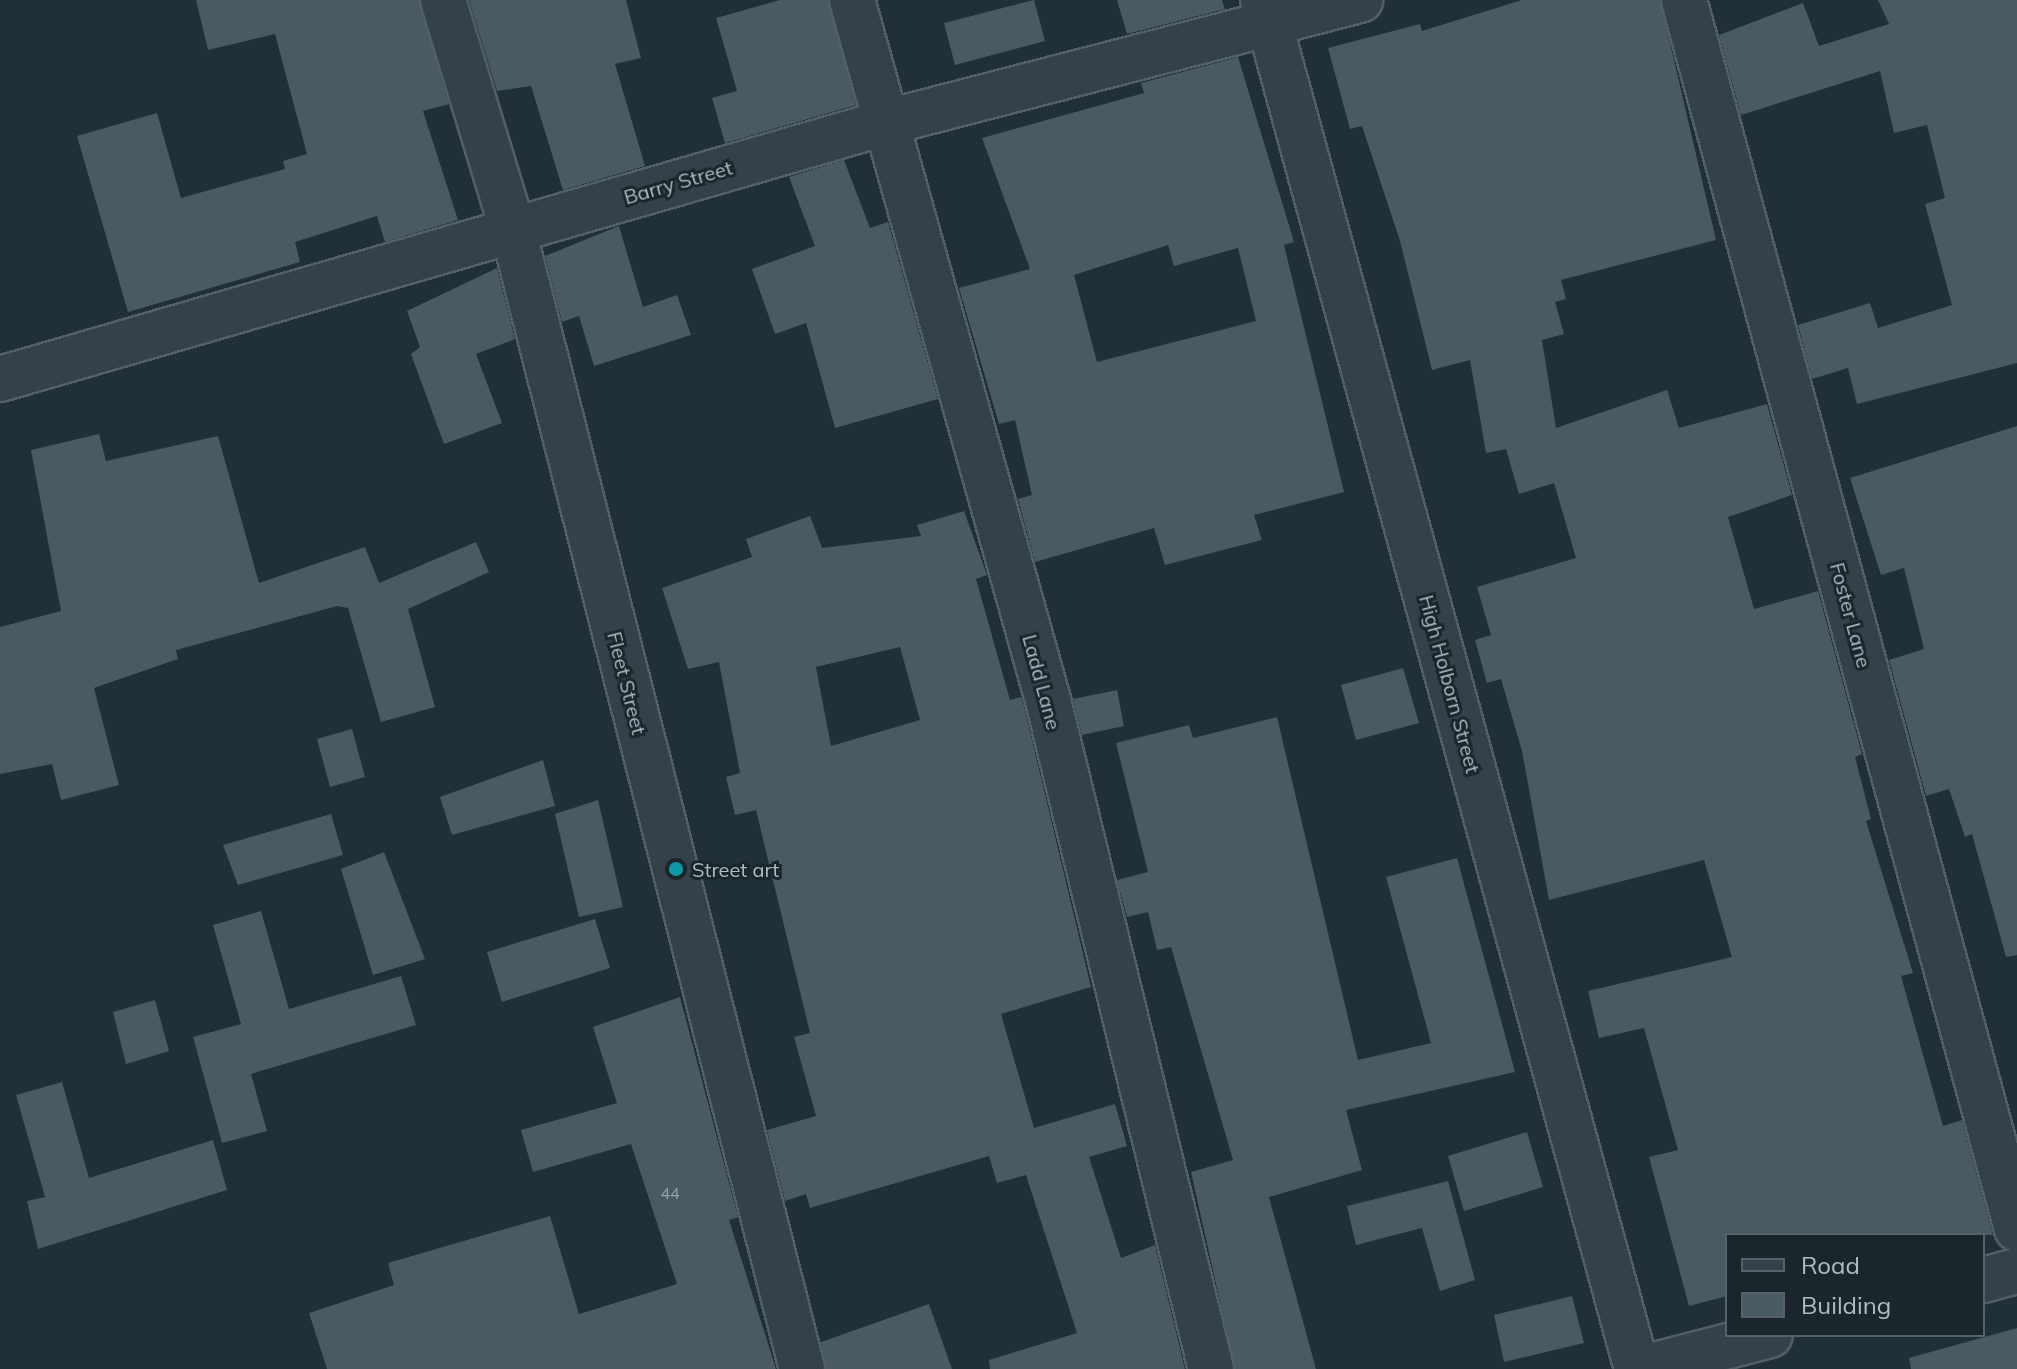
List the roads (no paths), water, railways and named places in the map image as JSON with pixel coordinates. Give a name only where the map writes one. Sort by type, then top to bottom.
[{"type":"street","name":"Fleet Street","points":[[443,0],[513,230],[802,1369]]},
{"type":"street","name":"Ladd Lane","points":[[852,0],[1048,700],[1211,1369]]},
{"type":"street","name":"Barry Street","points":[[0,379],[1266,12],[1360,0]]},
{"type":"street","name":"Foster Lane","points":[[1684,0],[2017,1229]]},
{"type":"street","name":"High Holborn Street","points":[[1266,12],[1638,1369]]},
{"type":"street","points":[[1985,1279],[2017,1271]]},
{"type":"street","points":[[1638,1369],[1762,1337]]},
{"type":"place","name":"Street art","points":[[676,869]]}]
